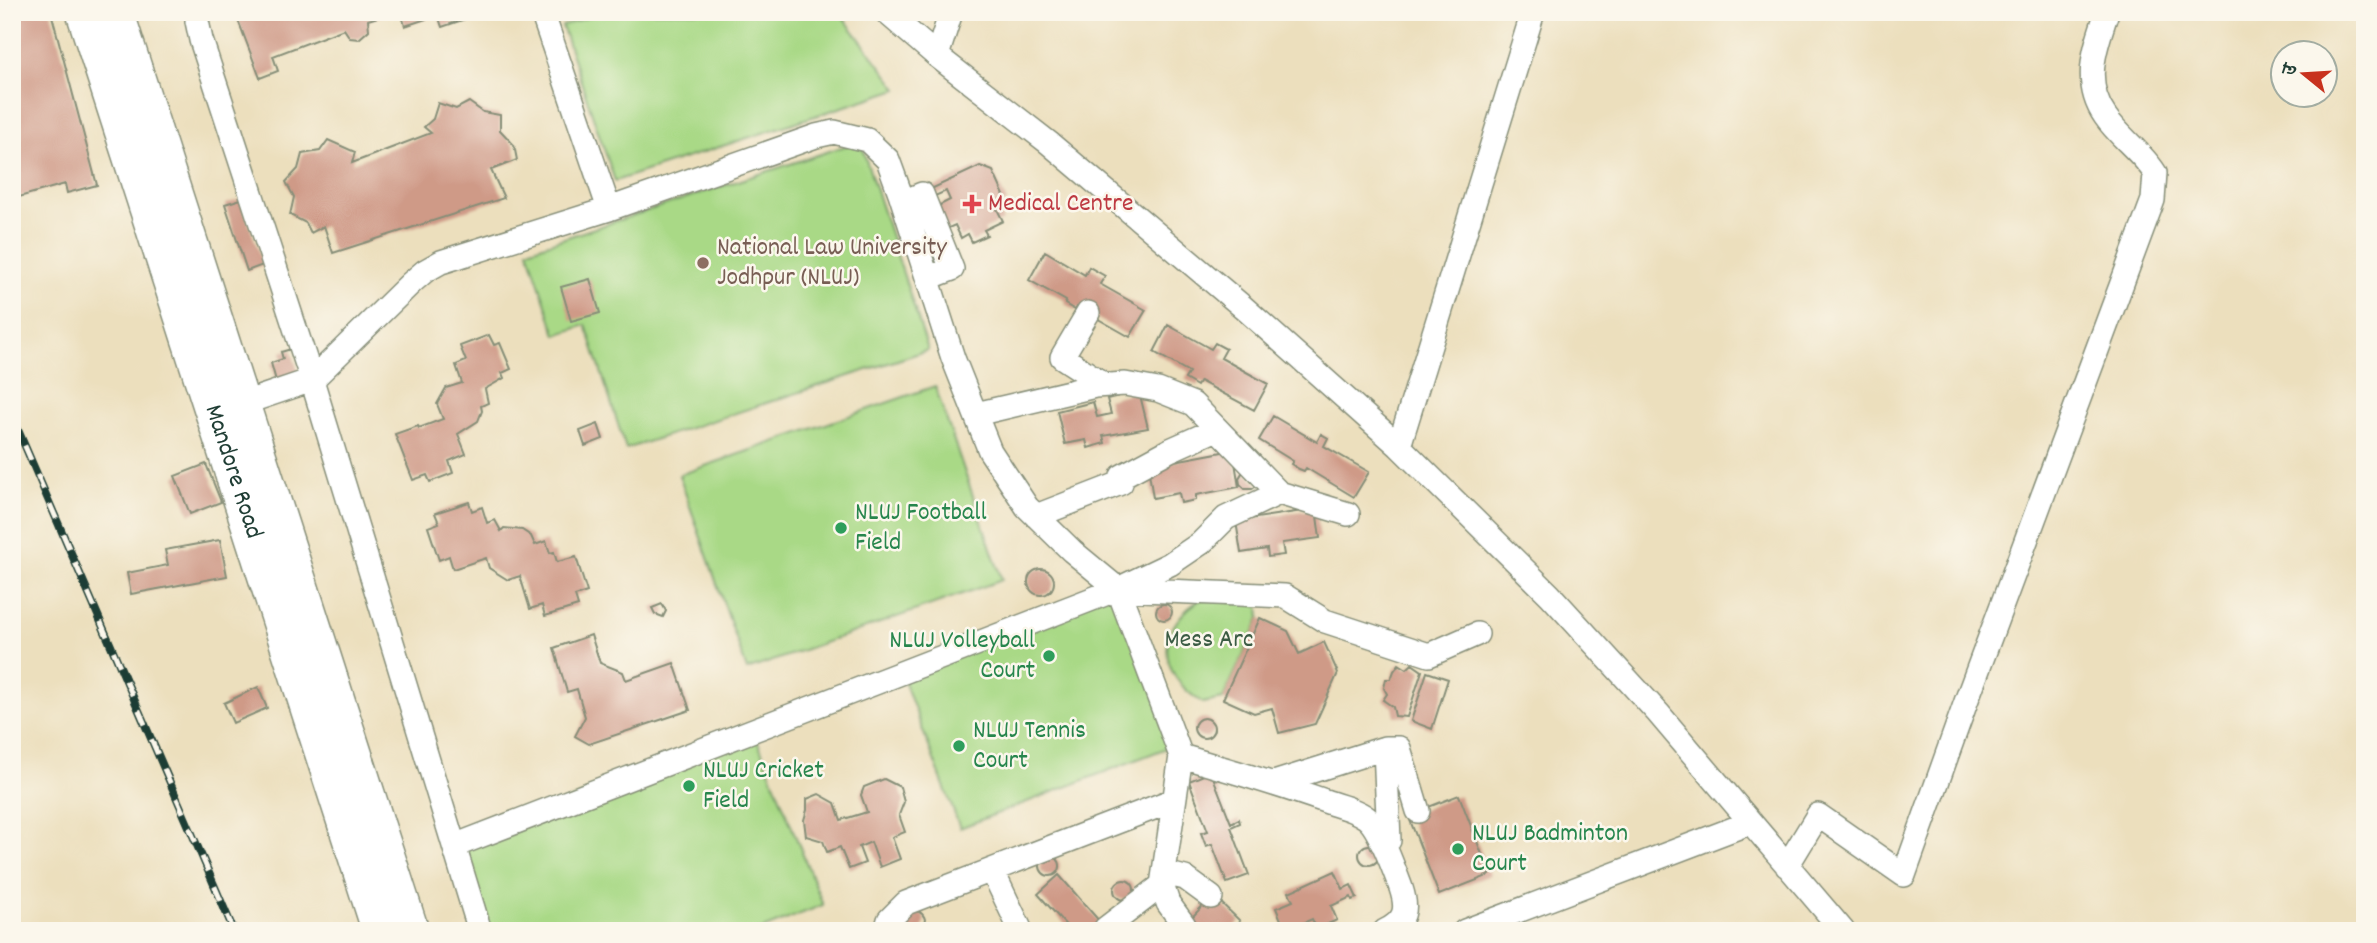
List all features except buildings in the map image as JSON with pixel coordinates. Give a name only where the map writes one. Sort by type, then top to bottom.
[{"type":"highway","name":"Mandore Road","points":[[85,12],[382,931]]},
{"type":"highway","name":"Mandore Road","points":[[115,12],[410,931]]},
{"type":"street","points":[[192,12],[312,380],[480,931]]},
{"type":"street","points":[[199,12],[197,21],[201,40]]},
{"type":"street","points":[[542,12],[610,209]]},
{"type":"street","points":[[886,12],[1121,203],[1399,446],[1550,594],[1658,713],[1843,931]]},
{"type":"street","points":[[937,56],[951,12]]},
{"type":"street","points":[[1399,446],[1533,12]]},
{"type":"street","points":[[1787,866],[1818,815],[1904,875],[2153,201],[2155,173],[2105,116],[2093,92],[2095,47],[2107,12]]},
{"type":"street","points":[[241,404],[312,380],[411,283],[441,262],[610,209],[816,136],[834,132],[867,141],[888,160],[953,358],[990,451],[1027,507],[1072,551],[1118,589],[1181,756],[1164,879],[1168,903],[1184,925]]},
{"type":"street","points":[[1088,313],[1062,357],[1105,385]]},
{"type":"street","points":[[976,414],[1105,385],[1125,384],[1158,390],[1193,404],[1279,493],[1348,514]]},
{"type":"street","points":[[1036,516],[1121,484],[1122,476],[1217,429]]},
{"type":"street","points":[[454,846],[1118,589],[1170,564],[1201,543],[1226,518],[1279,493]]},
{"type":"street","points":[[1118,589],[1285,596],[1325,621],[1429,655],[1478,634]]},
{"type":"street","points":[[1274,783],[1385,748],[1399,748],[1418,811]]},
{"type":"street","points":[[1382,843],[1389,840],[1385,748]]},
{"type":"street","points":[[1181,756],[1274,783],[1369,820],[1402,890],[1406,907],[1401,921],[1385,931]]},
{"type":"street","points":[[886,931],[889,920],[906,903],[1174,800]]},
{"type":"street","points":[[1465,931],[1749,823]]},
{"type":"street","points":[[992,870],[1021,931]]},
{"type":"street","points":[[1106,928],[1164,879],[1185,878],[1211,897]]},
{"type":"green space","points":[[603,12],[839,12],[898,89],[615,181],[562,26]]},
{"type":"green space","points":[[860,141],[928,350],[626,449],[586,325],[556,335],[528,250]]},
{"type":"green space","name":"NLUJ Football Field","points":[[935,386],[1002,580],[747,670],[679,475]]},
{"type":"green space","points":[[1118,589],[1177,744],[960,828],[901,673]]},
{"type":"green space","name":"Mess Arc","points":[[1205,597],[1242,597],[1259,606],[1260,618],[1223,699],[1203,703],[1176,678],[1169,663],[1167,649],[1170,634],[1177,621]]},
{"type":"green space","name":"NLUJ Cricket Field","points":[[752,727],[823,905],[758,931],[480,931],[454,846]]},
{"type":"railway","points":[[12,416],[234,931]]},
{"type":"place","name":"Medical Centre","points":[[972,204]]},
{"type":"place","name":"National Law University Jodhpur (NLUJ)","points":[[703,263]]},
{"type":"place","name":"NLUJ Football Field","points":[[841,528]]},
{"type":"place","name":"NLUJ Volleyball Court","points":[[1049,656]]},
{"type":"place","name":"NLUJ Tennis Court","points":[[959,746]]},
{"type":"place","name":"NLUJ Cricket Field","points":[[689,786]]},
{"type":"place","name":"NLUJ Badminton Court","points":[[1458,849]]}]
